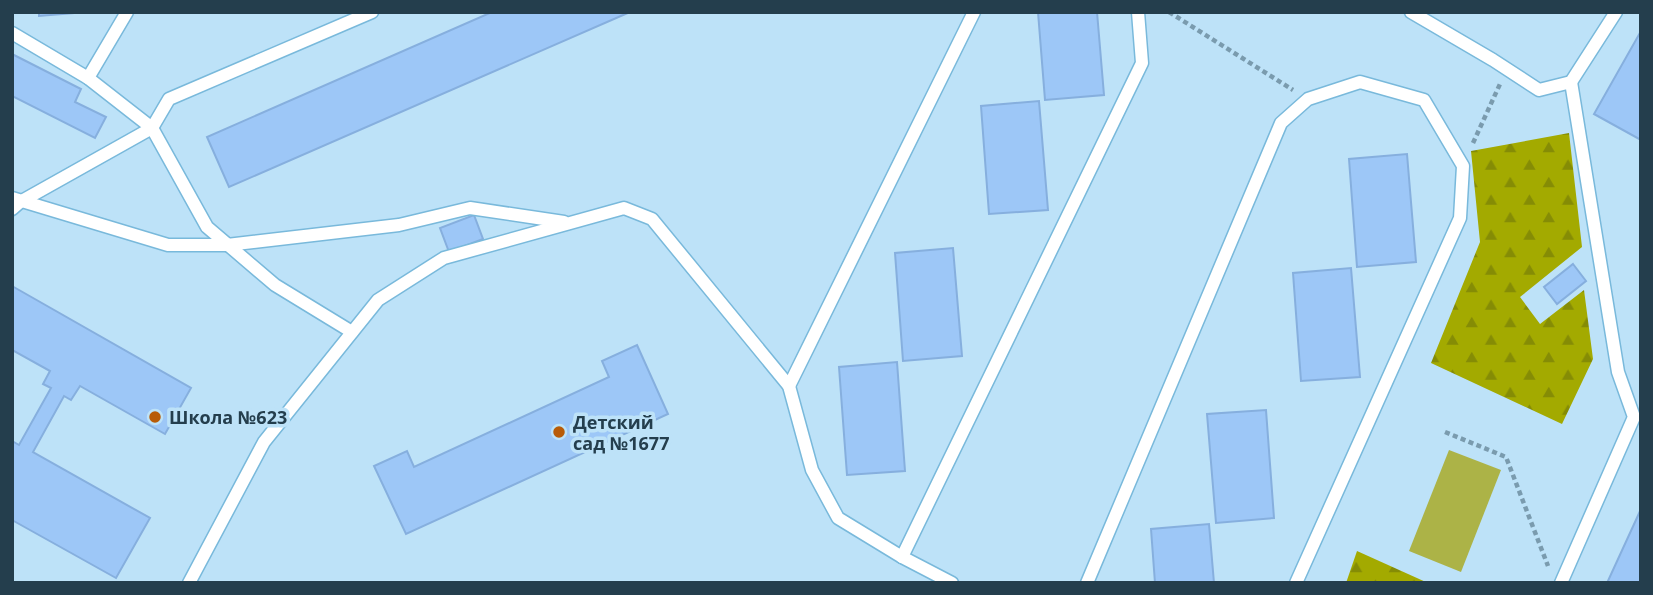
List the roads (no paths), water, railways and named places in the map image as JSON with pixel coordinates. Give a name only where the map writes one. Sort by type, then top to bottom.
[{"type":"lane","points":[[88,78],[127,12]]},
{"type":"lane","points":[[15,203],[152,128],[169,99],[372,12]]},
{"type":"lane","points":[[789,386],[974,12]]},
{"type":"lane","points":[[902,557],[1142,63],[1138,12]]},
{"type":"lane","points":[[1411,12],[1539,90],[1571,82]]},
{"type":"lane","points":[[1561,583],[1633,417],[1618,372],[1571,82],[1616,12]]},
{"type":"lane","points":[[12,33],[88,78],[152,128],[207,228],[275,285],[352,332]]},
{"type":"lane","points":[[1087,583],[1281,123],[1308,99],[1360,82],[1424,100],[1463,166],[1460,218],[1296,583]]},
{"type":"lane","points":[[15,203],[168,245],[227,245],[399,225],[470,208],[571,223]]},
{"type":"lane","points":[[189,583],[264,442],[377,300],[444,258],[624,208],[652,219],[789,386],[812,470],[838,518],[902,557],[952,583]]},
{"type":"place","name":"Школа №623","points":[[155,417]]},
{"type":"place","name":"Детский сад №1677","points":[[559,432]]}]
